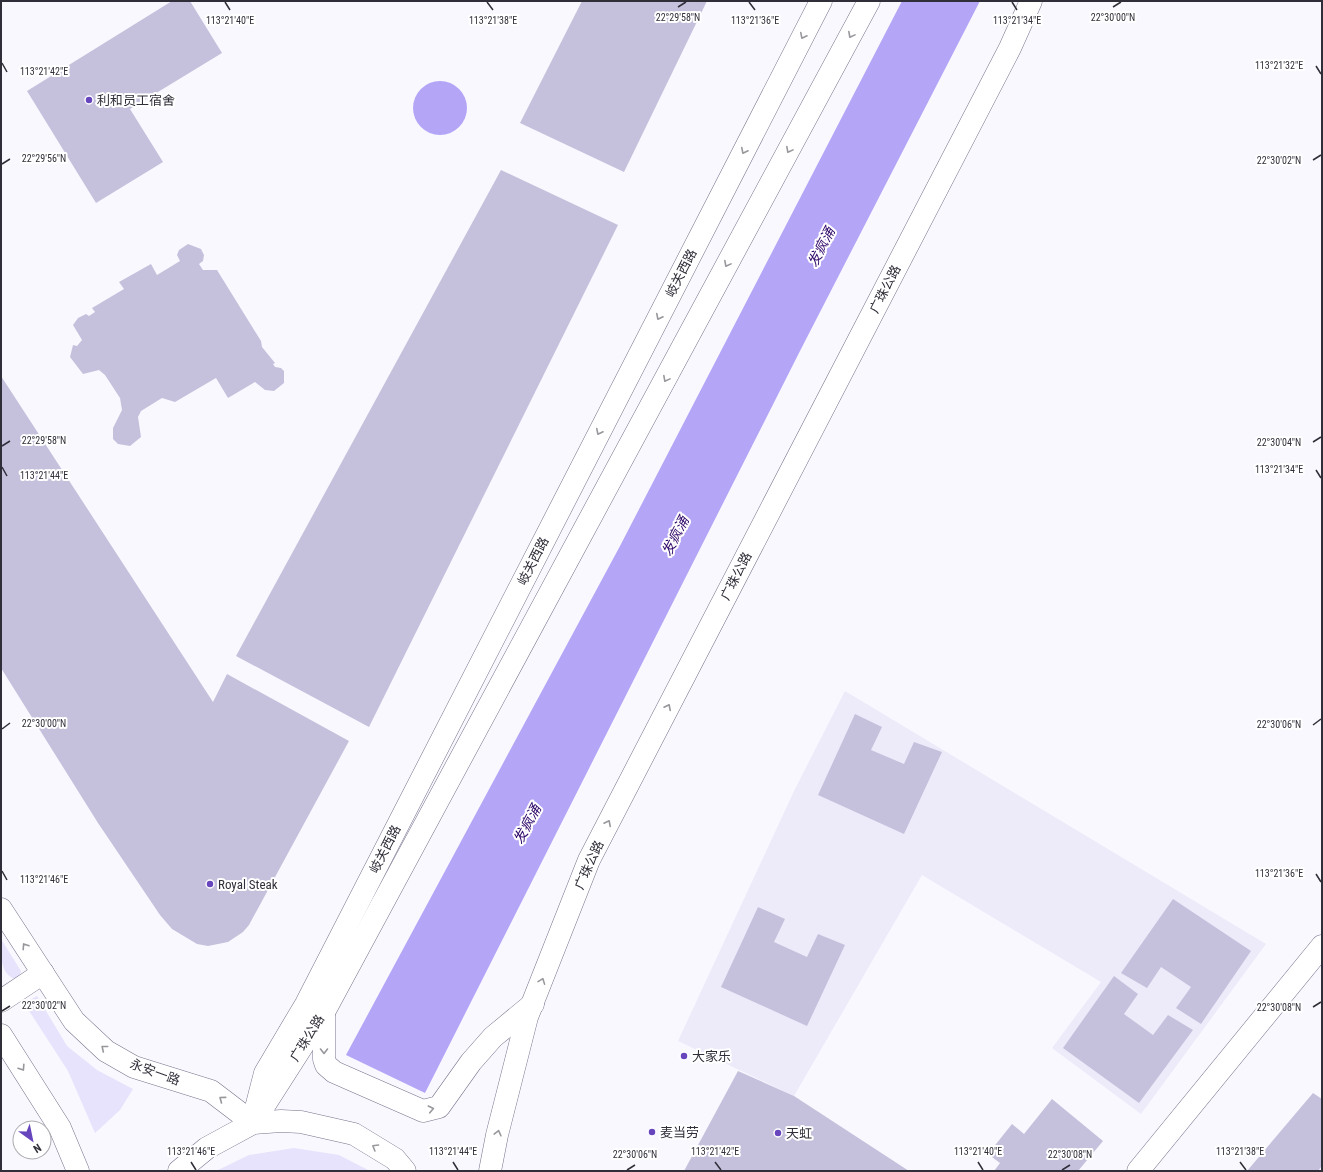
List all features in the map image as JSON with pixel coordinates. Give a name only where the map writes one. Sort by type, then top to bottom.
[{"type":"main road","name":"岐关西路","points":[[253,1123],[264,1073],[306,1004],[821,1]]},
{"type":"main road","name":"广珠公路","points":[[253,1123],[324,1012],[869,1]]},
{"type":"main road","name":"广珠公路","points":[[490,1171],[496,1141],[524,1032],[533,1004],[589,860],[999,69],[1031,1]]},
{"type":"main road","name":"永安一路","points":[[1,909],[74,1021],[106,1051],[134,1067],[212,1091],[253,1123]]},
{"type":"main road","points":[[1138,1171],[1322,946]]},
{"type":"main road","points":[[1,1001],[43,973]]},
{"type":"main road","points":[[324,1012],[324,1059],[326,1065],[334,1072],[423,1111],[439,1107],[471,1062],[493,1037],[533,1004]]},
{"type":"main road","points":[[1,1035],[60,1128],[78,1171]]},
{"type":"main road","points":[[179,1171],[207,1148],[253,1123],[301,1122],[354,1134],[395,1159],[405,1171]]},
{"type":"shaded area","points":[[845,691],[1266,944],[1141,1114],[1052,1048],[1101,982],[922,875],[794,1096],[678,1041],[795,789]]},
{"type":"shaded area","points":[[1,939],[21,971],[20,975],[15,979],[6,973],[2,963]]},
{"type":"shaded area","points":[[37,996],[67,1046],[97,1070],[133,1089],[120,1110],[95,1133],[68,1071],[24,1003]]},
{"type":"shaded area","points":[[294,1148],[339,1155],[370,1171],[216,1171],[249,1155]]},
{"type":"water","name":"发疯涌","points":[[902,1],[980,1],[801,349],[425,1093],[346,1055],[620,546]]},
{"type":"water","points":[[435,81],[445,81],[455,85],[463,93],[467,103],[467,113],[463,123],[455,131],[445,135],[435,135],[425,131],[417,123],[413,113],[413,103],[417,93],[425,85]]},
{"type":"building","name":"利和员工宿舍","points":[[172,1],[190,1],[222,53],[130,109],[163,162],[96,203],[27,91]]},
{"type":"building","points":[[582,1],[707,1],[624,172],[520,123]]},
{"type":"building","points":[[501,170],[618,225],[369,727],[236,656]]},
{"type":"building","points":[[188,244],[201,249],[204,255],[203,261],[199,264],[203,270],[217,270],[261,341],[262,347],[275,363],[273,364],[275,367],[281,368],[284,371],[284,383],[274,391],[265,390],[255,382],[228,398],[216,378],[175,402],[162,398],[141,411],[138,417],[141,437],[130,446],[118,444],[113,439],[113,428],[122,410],[120,398],[105,375],[99,370],[83,374],[70,357],[73,345],[77,346],[82,340],[73,325],[78,318],[86,314],[89,316],[95,312],[92,308],[124,289],[119,282],[151,264],[157,275],[180,261],[177,255],[179,250]]},
{"type":"building","points":[[1,376],[213,702],[227,674],[349,741],[249,925],[243,932],[228,942],[208,946],[197,944],[172,929],[160,915],[98,823],[1,668]]},
{"type":"building","points":[[855,714],[882,727],[871,750],[904,764],[914,742],[942,752],[904,834],[818,795]]},
{"type":"building","points":[[1173,899],[1251,951],[1201,1024],[1176,1008],[1191,987],[1161,967],[1147,988],[1121,973]]},
{"type":"building","points":[[758,907],[785,919],[774,942],[807,957],[818,934],[845,945],[807,1026],[721,987]]},
{"type":"building","points":[[1114,976],[1138,994],[1124,1014],[1153,1035],[1168,1015],[1193,1030],[1139,1103],[1063,1048]]},
{"type":"building","name":"天虹","points":[[738,1071],[794,1096],[909,1171],[684,1171]]},
{"type":"building","points":[[1313,1093],[1322,1099],[1322,1166],[1318,1171],[1247,1171]]},
{"type":"building","points":[[1052,1099],[1103,1141],[1078,1171],[994,1171],[1000,1163],[988,1154],[1012,1124],[1024,1134]]},
{"type":"place","name":"利和员工宿舍","points":[[89,100]]},
{"type":"place","name":"Royal Steak","points":[[210,884]]},
{"type":"place","name":"大家乐","points":[[684,1056]]},
{"type":"place","name":"麦当劳","points":[[652,1132]]},
{"type":"place","name":"天虹","points":[[778,1133]]}]
